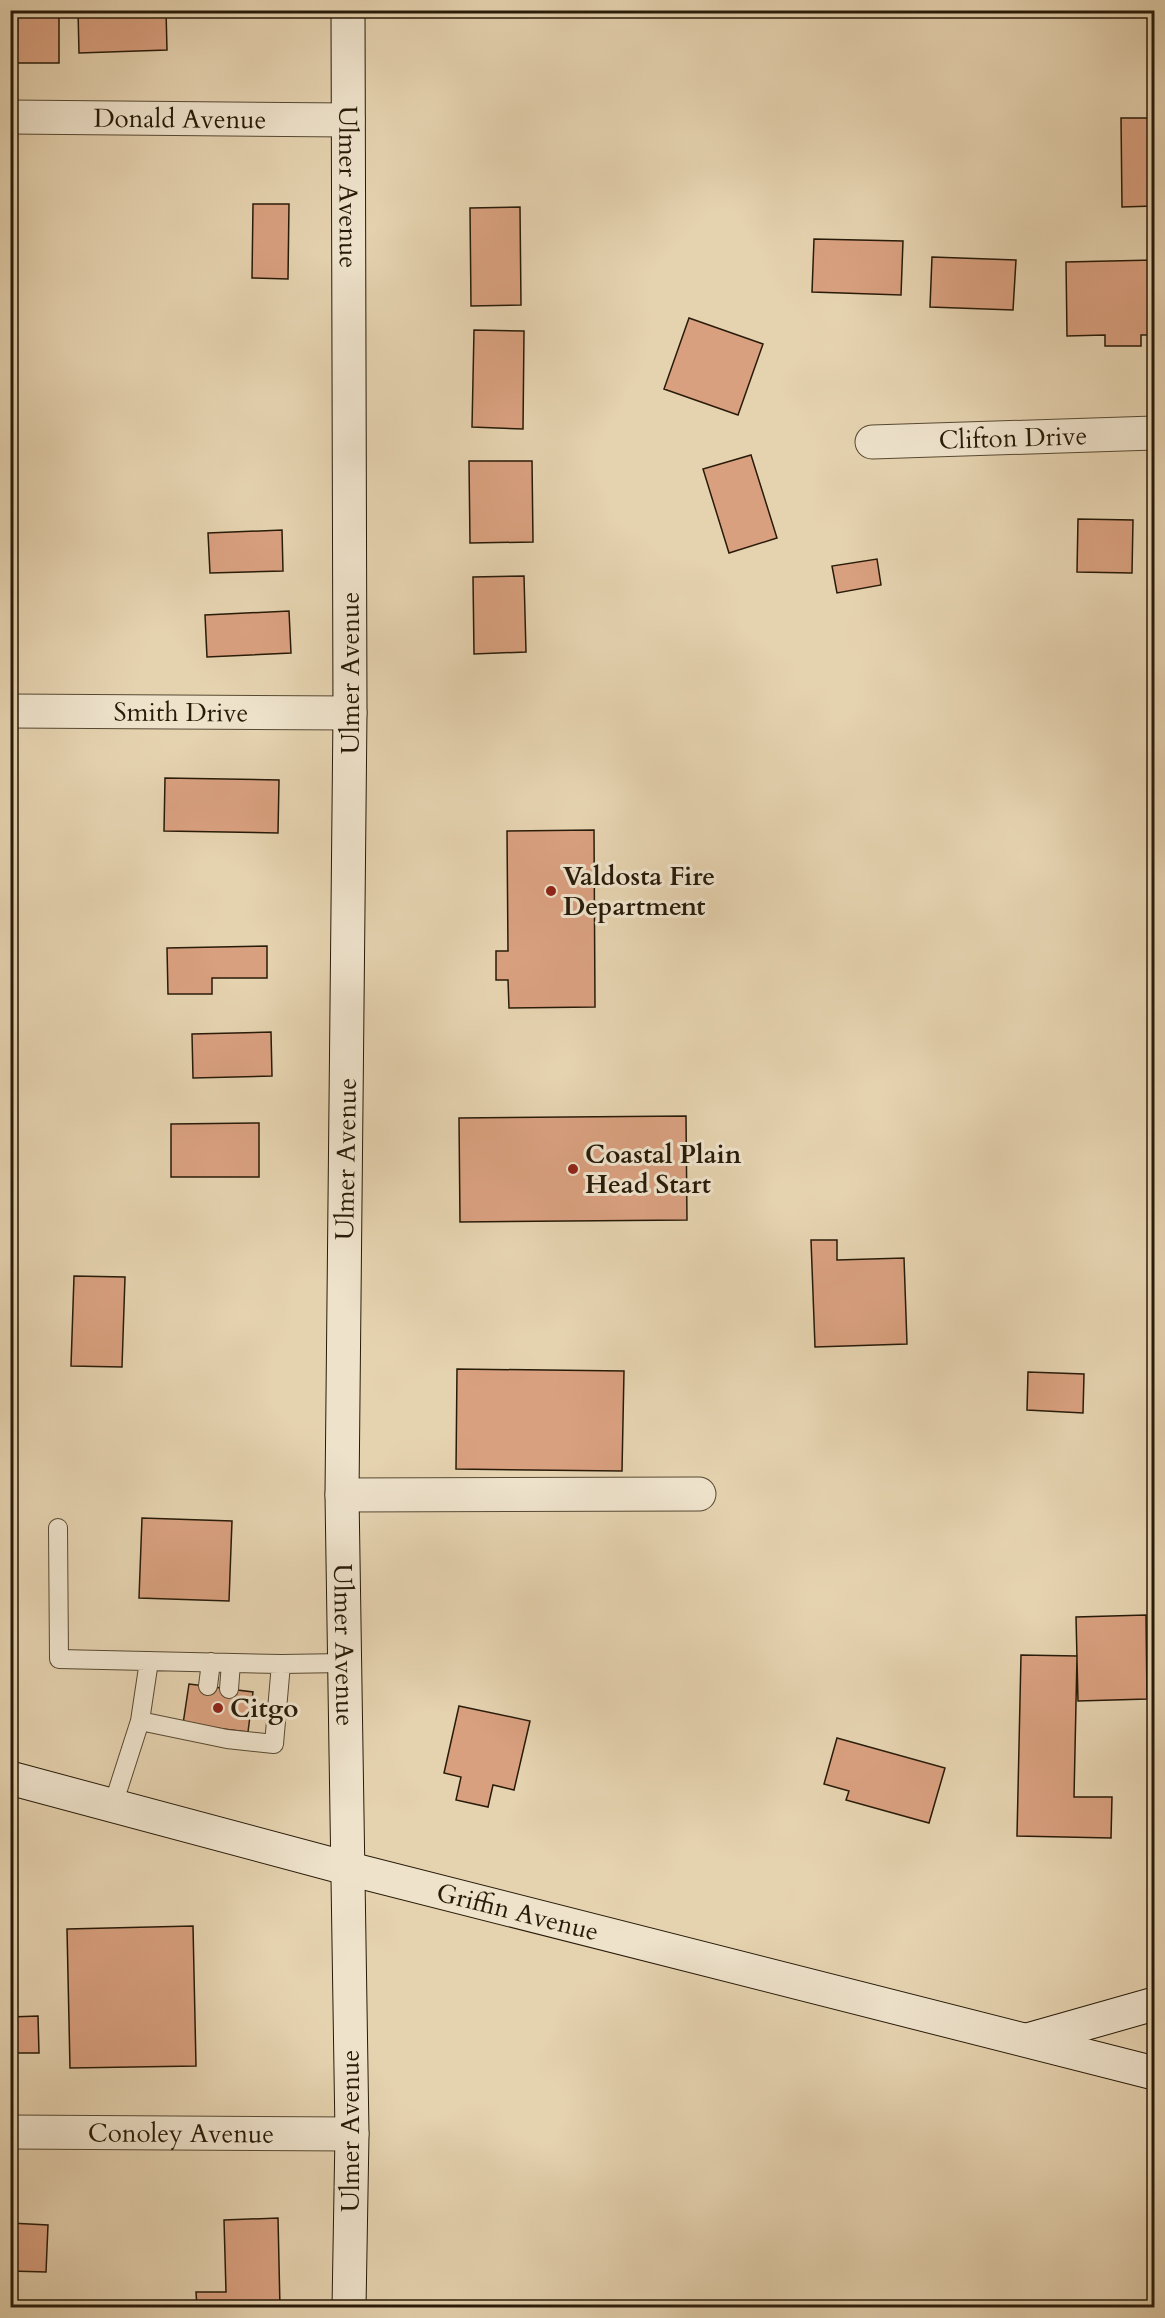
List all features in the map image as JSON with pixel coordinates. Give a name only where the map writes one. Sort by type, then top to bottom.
[{"type":"street","name":"Ulmer Avenue","points":[[348,10],[350,713],[342,1495],[351,2134],[349,2307]]},
{"type":"street","name":"Donald Avenue","points":[[10,117],[348,120]]},
{"type":"street","name":"Clifton Drive","points":[[872,442],[1155,433]]},
{"type":"street","name":"Smith Drive","points":[[10,711],[350,713]]},
{"type":"street","points":[[342,1495],[699,1494]]},
{"type":"street","name":"Griffin Avenue","points":[[10,1778],[346,1868],[1155,2073]]},
{"type":"street","points":[[1026,2040],[1155,2004]]},
{"type":"street","name":"Conoley Avenue","points":[[10,2132],[351,2134]]},
{"type":"lane","points":[[58,1528],[59,1659],[281,1664],[344,1663]]},
{"type":"lane","points":[[113,1805],[140,1721],[150,1661]]},
{"type":"lane","points":[[208,1686],[211,1662]]},
{"type":"lane","points":[[229,1689],[231,1663]]},
{"type":"lane","points":[[140,1721],[227,1734],[274,1744],[281,1664]]},
{"type":"building","points":[[18,10],[59,10],[59,63],[17,63]]},
{"type":"building","points":[[78,10],[166,10],[167,50],[79,53]]},
{"type":"building","points":[[1121,118],[1154,118],[1154,206],[1122,207]]},
{"type":"building","points":[[253,204],[289,204],[288,279],[252,278]]},
{"type":"building","points":[[520,207],[521,305],[471,306],[470,208]]},
{"type":"building","points":[[814,239],[903,241],[901,295],[812,292]]},
{"type":"building","points":[[932,257],[1016,260],[1013,310],[930,307]]},
{"type":"building","points":[[1154,260],[1154,335],[1141,335],[1141,346],[1105,346],[1105,335],[1067,336],[1066,262]]},
{"type":"building","points":[[689,318],[763,344],[738,415],[664,389]]},
{"type":"building","points":[[474,330],[524,331],[523,429],[472,427]]},
{"type":"building","points":[[751,455],[777,538],[729,553],[703,469]]},
{"type":"building","points":[[469,461],[532,461],[533,542],[470,543]]},
{"type":"building","points":[[1078,519],[1133,520],[1132,573],[1077,572]]},
{"type":"building","points":[[282,530],[283,571],[210,573],[208,533]]},
{"type":"building","points":[[877,559],[881,585],[837,593],[832,566]]},
{"type":"building","points":[[524,576],[526,652],[474,654],[473,577]]},
{"type":"building","points":[[289,611],[291,653],[207,657],[205,615]]},
{"type":"building","points":[[165,778],[279,780],[278,833],[164,831]]},
{"type":"building","name":"Valdosta Fire Department","points":[[594,830],[595,1007],[509,1008],[508,980],[496,980],[496,951],[508,951],[507,831]]},
{"type":"building","points":[[267,946],[267,978],[212,978],[212,994],[168,994],[167,948]]},
{"type":"building","points":[[271,1032],[272,1076],[193,1078],[192,1034]]},
{"type":"building","name":"Coastal Plain Head Start","points":[[686,1116],[687,1220],[460,1222],[459,1118]]},
{"type":"building","points":[[259,1123],[259,1177],[171,1177],[171,1124]]},
{"type":"building","points":[[811,1240],[837,1240],[837,1260],[904,1258],[907,1344],[815,1347]]},
{"type":"building","points":[[74,1276],[125,1277],[122,1367],[71,1366]]},
{"type":"building","points":[[457,1369],[624,1371],[622,1471],[456,1469]]},
{"type":"building","points":[[1028,1372],[1084,1374],[1083,1413],[1027,1410]]},
{"type":"building","points":[[142,1518],[232,1521],[229,1601],[139,1598]]},
{"type":"building","points":[[1146,1615],[1147,1699],[1078,1701],[1076,1617]]},
{"type":"building","points":[[1021,1655],[1077,1656],[1074,1797],[1112,1797],[1111,1838],[1017,1836]]},
{"type":"building","name":"Citgo","points":[[189,1684],[253,1692],[248,1732],[183,1724]]},
{"type":"building","points":[[459,1706],[530,1721],[514,1790],[493,1785],[488,1807],[456,1800],[461,1777],[444,1773]]},
{"type":"building","points":[[837,1738],[945,1768],[929,1823],[846,1800],[849,1791],[824,1784]]},
{"type":"building","points":[[193,1926],[196,2066],[70,2068],[67,1929]]},
{"type":"building","points":[[38,2016],[39,2053],[10,2053],[10,2017]]},
{"type":"building","points":[[278,2218],[280,2308],[197,2308],[196,2292],[226,2292],[224,2220]]},
{"type":"building","points":[[10,2223],[48,2225],[46,2272],[10,2271]]},
{"type":"place","name":"Valdosta Fire Department","points":[[551,891]]},
{"type":"place","name":"Coastal Plain Head Start","points":[[573,1169]]},
{"type":"place","name":"Citgo","points":[[218,1708]]}]
